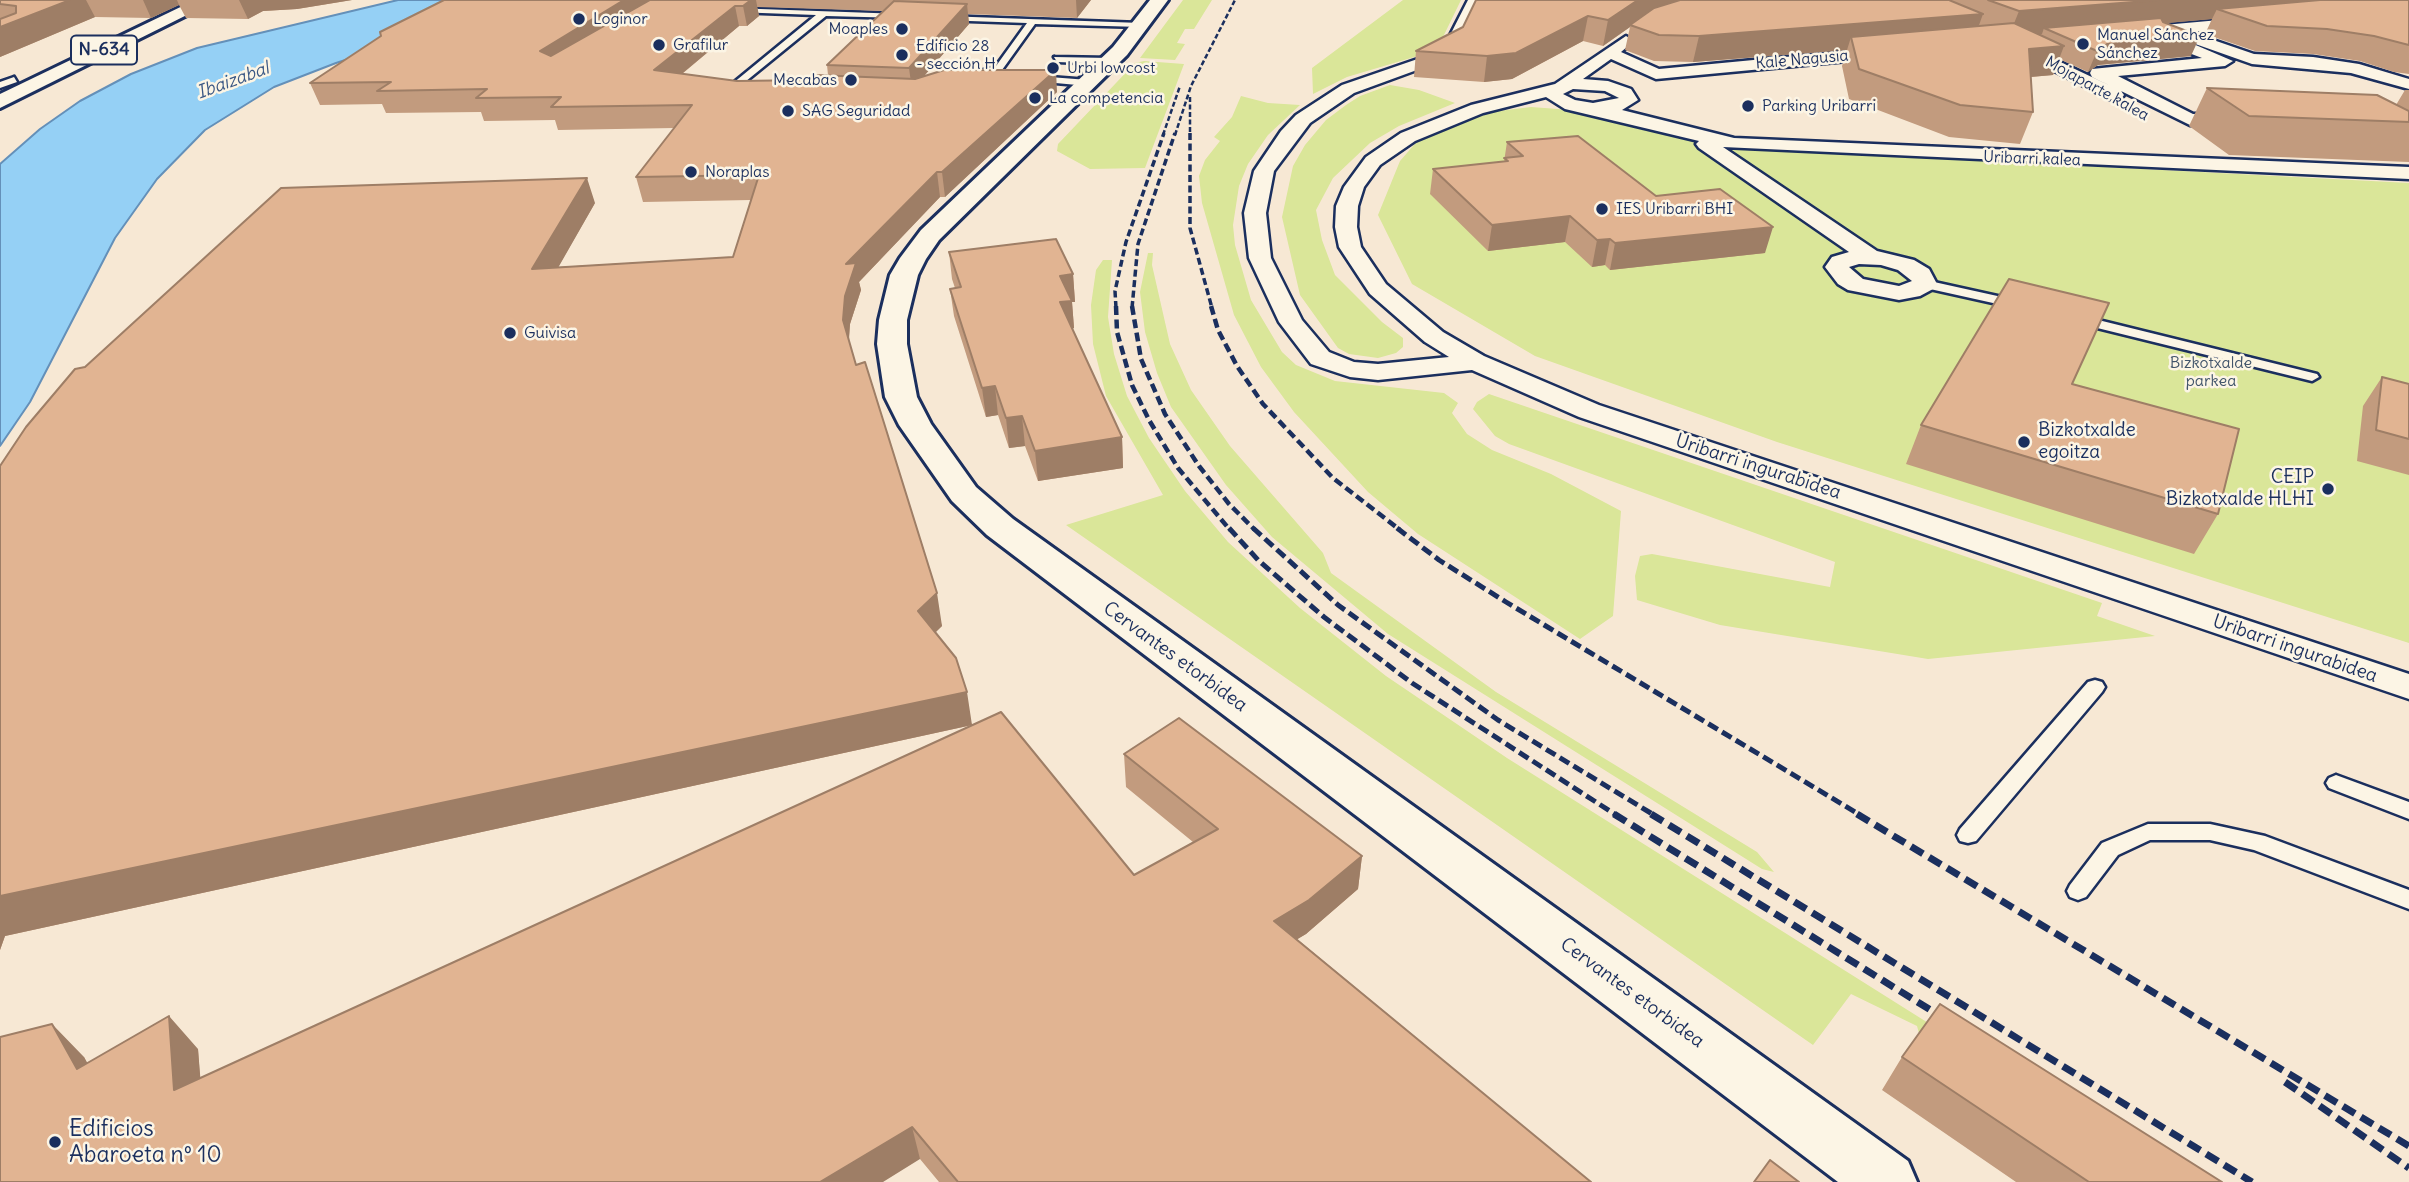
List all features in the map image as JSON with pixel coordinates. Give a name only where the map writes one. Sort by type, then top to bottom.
[{"type":"main road","name":"N-634","points":[[5,84],[185,0]]},
{"type":"main road","name":"N-634","points":[[0,102],[208,0]]},
{"type":"main road","name":"Cervantes etorbidea","points":[[1150,12],[1099,72],[930,235],[904,275],[893,320],[894,365],[901,397],[939,462],[964,494],[1041,558],[1887,1182]]},
{"type":"street","points":[[1475,0],[1452,48],[1441,57],[1348,89],[1303,119],[1288,135],[1264,171],[1255,213],[1260,258],[1291,322],[1320,358],[1350,369],[1378,372],[1475,362]]},
{"type":"street","points":[[2122,33],[2268,20]]},
{"type":"street","points":[[1609,53],[1642,65],[1656,74],[1628,100],[1614,107],[1571,105],[1555,97],[1558,88],[1637,33]]},
{"type":"street","points":[[2255,121],[2189,119],[2098,73],[2225,61],[2161,37],[2185,35],[2252,59],[2313,62],[2409,83]]},
{"type":"street","name":"Mojaparte kalea","points":[[2042,39],[2005,43],[2073,72],[2132,104],[2164,128]]},
{"type":"street","name":"Kale Nagusia","points":[[1558,88],[1656,74],[1911,51]]},
{"type":"street","name":"Kale Nagusia","points":[[1584,83],[1618,89],[1628,100]]},
{"type":"street","name":"Uribarri ingurabidea","points":[[1558,88],[1477,109],[1408,137],[1373,160],[1354,187],[1346,206],[1350,247],[1378,289],[1434,337],[1475,362],[1588,411],[2409,687]]},
{"type":"street","name":"Uribarri kalea","points":[[1628,100],[1657,123]]},
{"type":"street","name":"Uribarri ingurabidea","points":[[1477,109],[1571,105]]},
{"type":"street","name":"Uribarri kalea","points":[[1593,108],[1657,123],[1692,135],[1734,144],[1766,147],[2409,173]]},
{"type":"street","points":[[1692,135],[1871,257],[1915,269],[1925,284],[1912,292],[1885,292],[1856,285],[1839,273],[1840,262],[1871,257]]},
{"type":"street","points":[[2186,143],[2218,166]]},
{"type":"lane","points":[[720,9],[918,17]]},
{"type":"lane","points":[[931,17],[1033,21],[1150,12]]},
{"type":"lane","points":[[758,90],[732,89],[824,13]]},
{"type":"lane","points":[[964,80],[999,68],[1033,21]]},
{"type":"lane","points":[[1057,59],[1099,72]]},
{"type":"lane","points":[[1037,78],[1099,72]]},
{"type":"lane","points":[[1925,284],[2028,307]]},
{"type":"lane","points":[[2066,316],[2312,377]]},
{"type":"lane","points":[[1968,835],[2095,687]]},
{"type":"lane","points":[[2336,783],[2409,811]]},
{"type":"lane","points":[[2078,891],[2110,849],[2148,832],[2210,832],[2282,851],[2409,900]]},
{"type":"green space","points":[[1183,0],[1212,0],[1194,29],[1185,29],[1177,43],[1185,44],[1175,60],[1140,58]]},
{"type":"green space","points":[[1403,0],[1461,0],[1444,35],[1431,52],[1347,77],[1313,94],[1312,68]]},
{"type":"green space","points":[[1144,61],[1184,64],[1145,168],[1090,169],[1057,151],[1058,144],[1135,63]]},
{"type":"green space","points":[[1390,85],[1419,90],[1455,103],[1399,126],[1370,143],[1333,178],[1316,210],[1322,240],[1335,275],[1382,322],[1403,338],[1403,347],[1396,353],[1378,358],[1349,354],[1338,348],[1300,295],[1282,217],[1293,166],[1305,145],[1326,120],[1346,105],[1360,96]]},
{"type":"green space","points":[[1241,96],[1268,103],[1300,105],[1268,135],[1248,164],[1239,186],[1233,225],[1235,245],[1251,300],[1282,352],[1296,365],[1335,381],[1444,393],[1458,403],[1452,413],[1467,434],[1492,450],[1551,474],[1621,511],[1613,616],[1580,639],[1418,534],[1368,492],[1294,412],[1261,367],[1234,315],[1202,203],[1199,176],[1205,160],[1220,141],[1214,137],[1232,117]]},
{"type":"green space","name":"Bizkotxalde parkea","points":[[1531,107],[1585,111],[1647,125],[1706,146],[2409,183],[2409,643],[1777,442],[1535,356],[1412,284],[1378,215],[1400,161],[1420,138],[1474,114]]},
{"type":"green space","points":[[1148,253],[1153,253],[1152,265],[1170,344],[1191,390],[1230,446],[1323,553],[1331,573],[1496,692],[1757,852],[1774,872],[1762,869],[1388,634],[1272,537],[1226,485],[1171,407],[1145,332],[1140,292]]},
{"type":"green space","points":[[1103,260],[1112,260],[1108,317],[1114,354],[1127,396],[1149,438],[1185,491],[1228,542],[1300,608],[1386,676],[1507,758],[2181,1182],[1920,1037],[1917,1026],[1851,994],[1813,1045],[1066,525],[1163,495],[1106,396],[1093,344],[1091,305],[1096,270]]},
{"type":"green space","points":[[1489,394],[2102,603],[2097,616],[2155,636],[1928,659],[1720,625],[1637,600],[1635,576],[1640,556],[1652,554],[1830,587],[1835,562],[1509,444],[1495,436],[1473,409],[1477,402]]},
{"type":"water","name":"Ibaizabal","points":[[398,0],[561,0],[404,41],[336,63],[274,87],[205,130],[157,179],[115,238],[30,402],[0,446],[0,164],[40,129],[80,101],[131,74],[197,48]]},
{"type":"building","points":[[0,0],[70,0],[0,27],[0,19],[16,13],[16,6],[0,4]]},
{"type":"building","points":[[444,0],[624,0],[540,51],[551,56],[650,0],[751,0],[743,6],[735,6],[654,70],[737,81],[811,80],[816,75],[915,79],[944,70],[1056,70],[942,172],[937,172],[846,264],[856,263],[845,296],[843,320],[856,365],[865,362],[937,593],[918,611],[956,658],[967,692],[0,896],[0,466],[26,427],[75,369],[85,367],[281,188],[587,178],[532,269],[733,257],[759,175],[636,177],[692,105],[551,107],[561,97],[476,98],[487,89],[377,91],[391,82],[310,83],[381,36],[380,32]]},
{"type":"building","points":[[1476,0],[1638,0],[1608,20],[1588,16],[1516,53],[1487,56],[1416,51],[1463,27]]},
{"type":"building","points":[[1680,0],[1949,0],[1983,14],[1699,36],[1659,35],[1630,25],[1654,8]]},
{"type":"building","points":[[1988,0],[2159,0],[2019,11]]},
{"type":"building","points":[[2320,0],[2409,0],[2409,45],[2374,36],[2327,29],[2267,26],[2217,9]]},
{"type":"building","points":[[894,1],[967,4],[909,68],[827,65]]},
{"type":"building","points":[[2161,18],[2163,22],[2200,36],[2107,44],[2097,51],[2044,28]]},
{"type":"building","points":[[2014,23],[2064,46],[2029,49],[2033,112],[1960,105],[1859,69],[1851,37]]},
{"type":"building","points":[[2207,88],[2377,95],[2409,111],[2409,122],[2249,116]]},
{"type":"building","points":[[1578,136],[1656,196],[1720,189],[1773,227],[1615,243],[1610,239],[1597,240],[1570,216],[1492,225],[1433,169],[1508,161],[1504,158],[1523,156],[1507,142]]},
{"type":"building","points":[[1056,239],[1073,274],[1060,276],[1072,301],[1060,302],[1122,437],[1035,451],[1022,416],[1006,418],[995,386],[982,388],[950,289],[961,287],[949,252]]},
{"type":"building","name":"Bizkotxalde egoitza","points":[[2009,279],[2109,303],[2072,384],[2239,429],[2218,514],[1921,425]]},
{"type":"building","points":[[2382,377],[2409,384],[2409,439],[2376,430]]},
{"type":"building","points":[[1001,712],[1134,875],[1218,829],[1124,754],[1179,718],[1362,856],[1309,900],[1274,921],[1591,1182],[958,1182],[912,1127],[820,1182],[0,1182],[0,1037],[52,1024],[77,1069],[169,1016],[174,1090]]},
{"type":"building","points":[[1940,1004],[2222,1182],[2089,1182],[1902,1057]]},
{"type":"building","points":[[1770,1160],[1799,1182],[1754,1182]]},
{"type":"railway","points":[[1175,135],[1191,86],[1235,0]]},
{"type":"railway","points":[[1163,135],[1180,86]]},
{"type":"railway","points":[[1190,97],[1190,228],[1212,308]]},
{"type":"railway","points":[[1116,308],[1115,291],[1126,242],[1164,133]]},
{"type":"railway","points":[[1132,307],[1138,244],[1175,133]]},
{"type":"railway","points":[[1116,306],[1117,332],[1132,385],[1149,420],[1178,468],[1230,530]]},
{"type":"railway","points":[[1211,306],[1218,330],[1237,366],[1263,404],[1333,478],[1400,530]]},
{"type":"railway","points":[[1132,307],[1141,359],[1165,414],[1199,466],[1229,504],[1253,528]]},
{"type":"railway","points":[[1229,528],[1259,561],[1324,617],[1412,683],[1616,815]]},
{"type":"railway","points":[[1253,528],[1338,605],[1498,720],[1654,815]]},
{"type":"railway","points":[[1397,528],[1439,560],[1506,602],[1860,815]]},
{"type":"railway","points":[[1614,814],[1950,1022]]},
{"type":"railway","points":[[1651,814],[2252,1182]]},
{"type":"railway","points":[[1857,814],[2409,1146]]},
{"type":"railway","points":[[2285,1082],[2409,1168]]},
{"type":"place","name":"Loginor","points":[[579,19]]},
{"type":"place","name":"Moaples","points":[[902,29]]},
{"type":"place","name":"Manuel Sánchez Sánchez","points":[[2083,44]]},
{"type":"place","name":"Grafilur","points":[[659,45]]},
{"type":"place","name":"Edificio 28 - sección H","points":[[902,55]]},
{"type":"place","name":"Urbi lowcost","points":[[1053,68]]},
{"type":"place","name":"Mecabas","points":[[851,80]]},
{"type":"place","name":"La competencia","points":[[1035,98]]},
{"type":"place","name":"Parking Uribarri","points":[[1748,106]]},
{"type":"place","name":"SAG Seguridad","points":[[788,111]]},
{"type":"place","name":"Noraplas","points":[[691,172]]},
{"type":"place","name":"IES Uribarri BHI","points":[[1602,209]]},
{"type":"place","name":"Guivisa","points":[[510,333]]},
{"type":"place","name":"Bizkotxalde egoitza","points":[[2024,442]]},
{"type":"place","name":"CEIP Bizkotxalde HLHI","points":[[2328,489]]},
{"type":"place","name":"Edificios Abaroeta nº 10","points":[[55,1142]]}]
